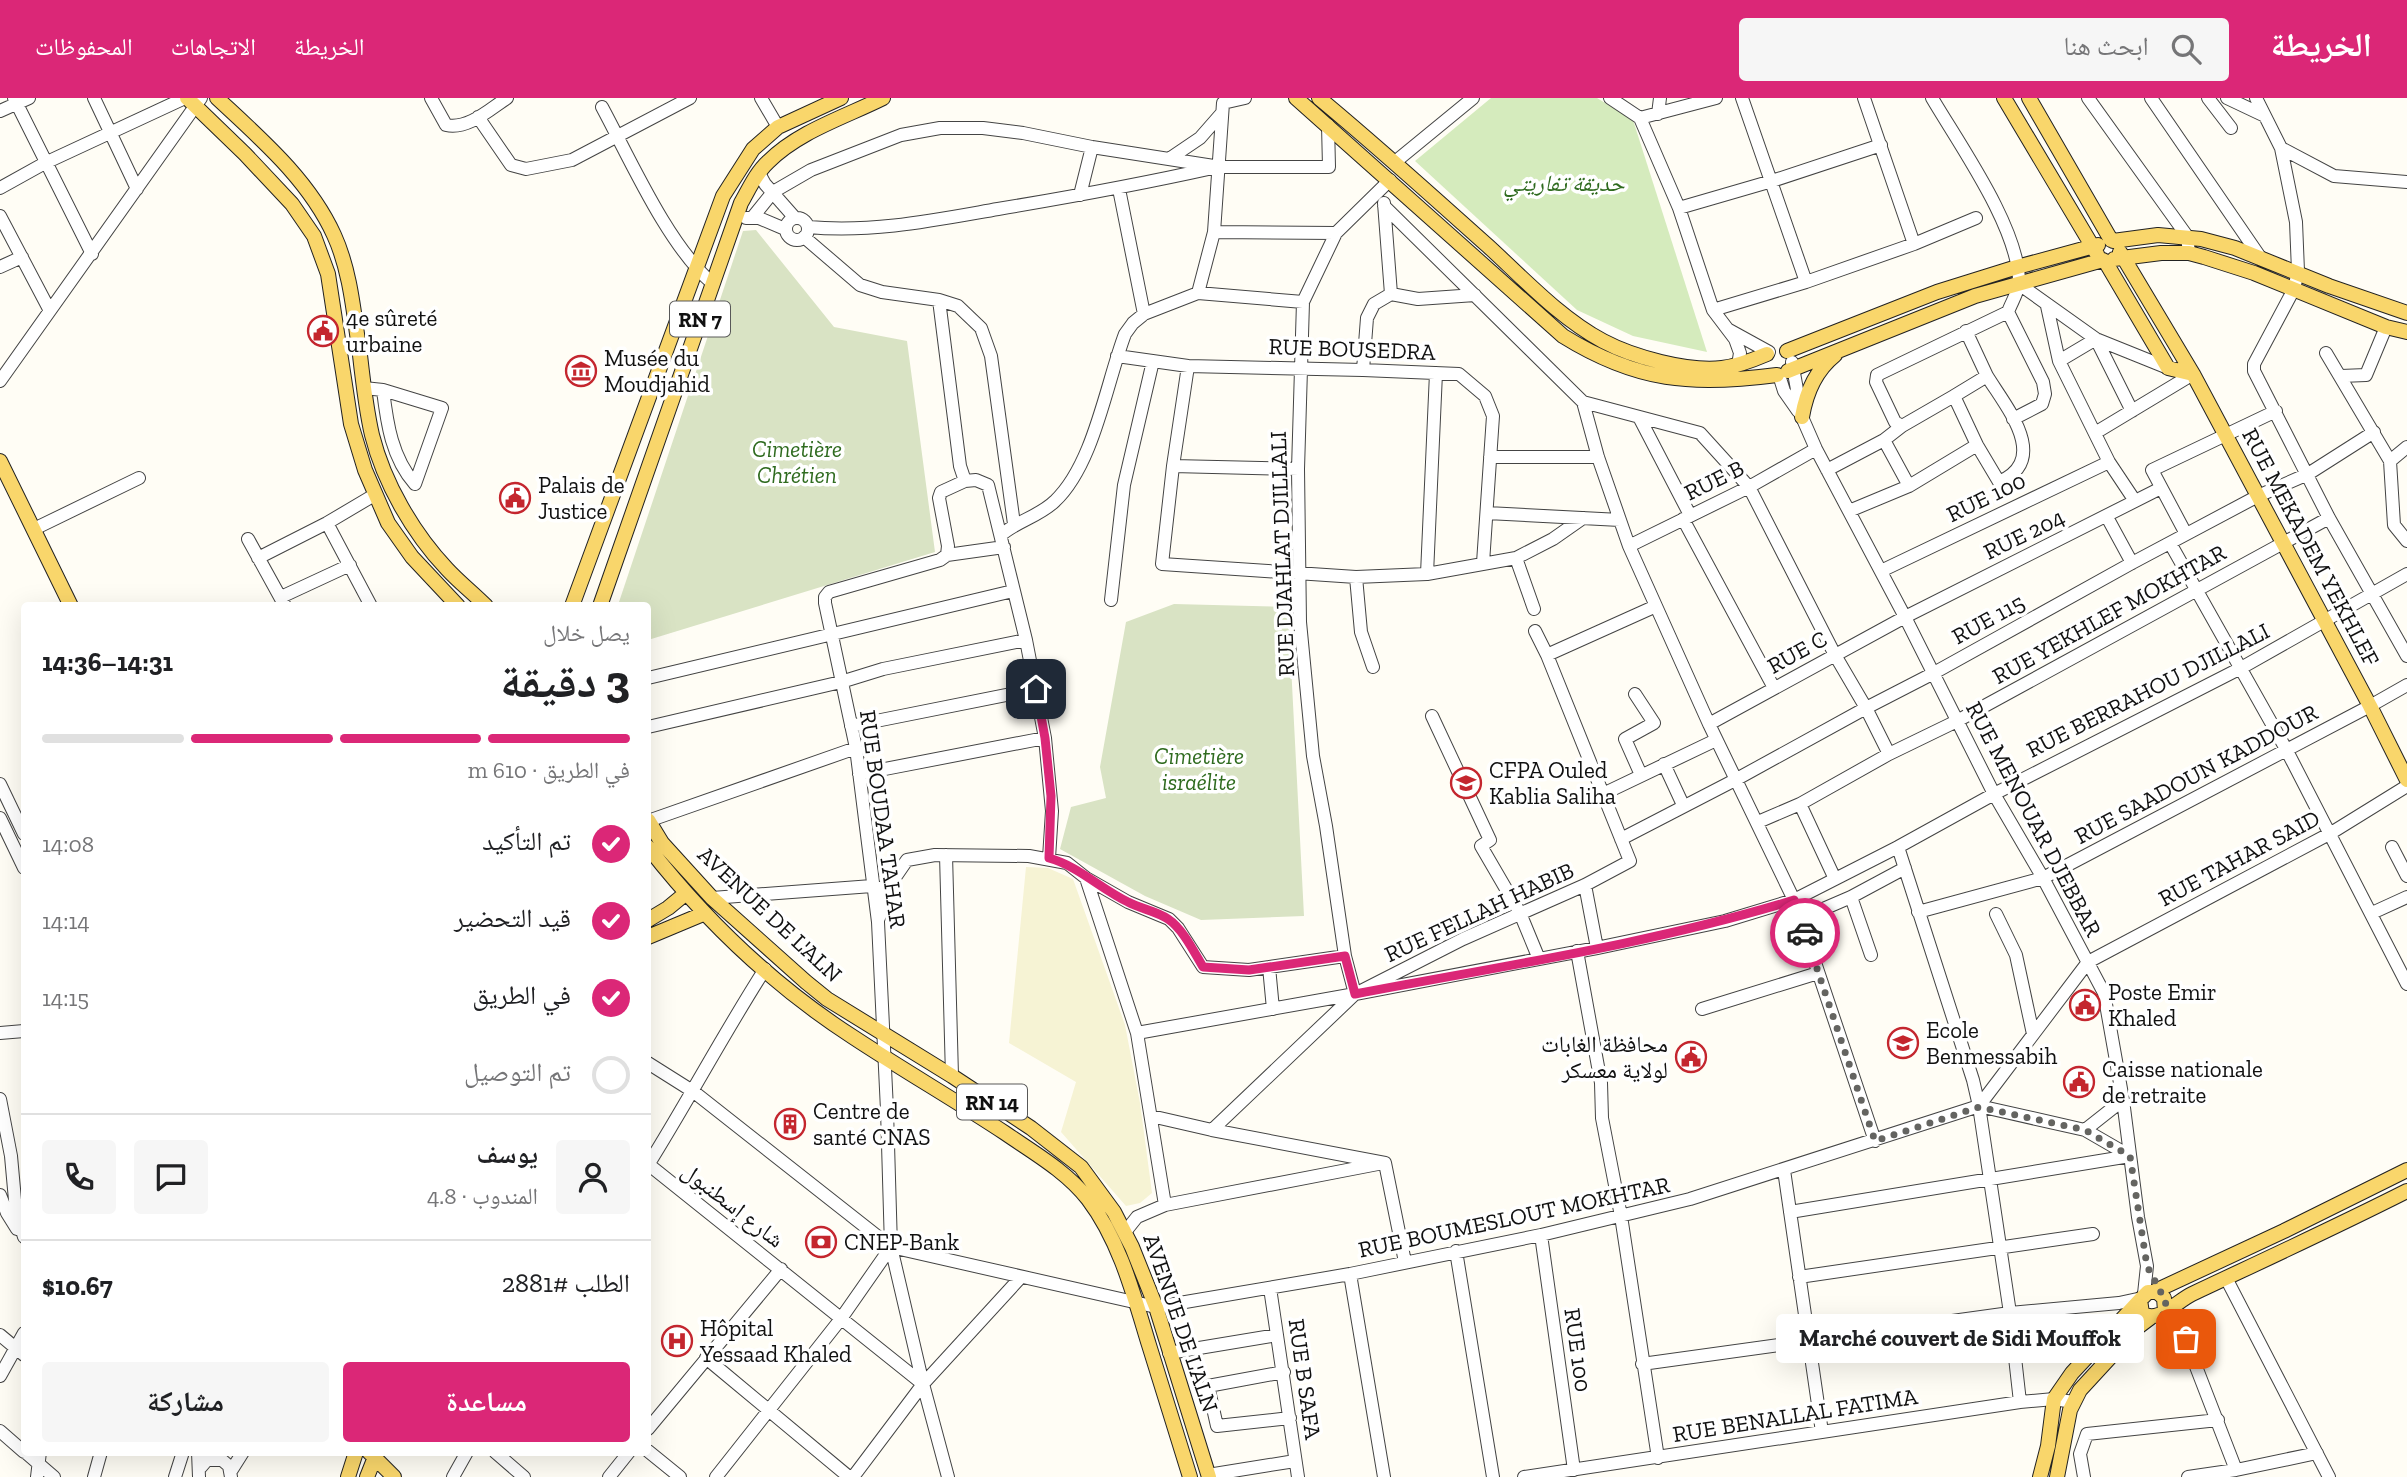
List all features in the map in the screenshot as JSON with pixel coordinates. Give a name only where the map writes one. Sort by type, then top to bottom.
[{"type":"main road","points":[[218,98],[302,183],[334,236],[342,258],[352,307],[364,388],[378,454],[399,501],[435,556],[482,602]]},
{"type":"main road","name":"RN 7","points":[[573,602],[723,196],[753,149],[778,127],[815,103],[841,98]]},
{"type":"main road","name":"RN 7","points":[[601,602],[741,203],[768,161],[788,146],[825,124],[883,98]]},
{"type":"main road","points":[[1296,98],[1328,125],[1386,184],[1563,336],[1587,351],[1639,372],[1667,378],[1720,381],[1786,367],[1839,351],[1975,296],[2019,284],[2158,234],[2187,236],[2235,248],[2298,271],[2329,286],[2407,313]]},
{"type":"main road","points":[[1319,98],[1395,162],[1531,286],[1604,342],[1653,359],[1708,369],[1738,365],[1778,348],[1786,367]]},
{"type":"main road","points":[[2004,98],[2108,251]]},
{"type":"main road","points":[[2029,98],[2168,368],[2193,374]]},
{"type":"main road","points":[[192,100],[292,204],[314,236],[328,274],[351,425],[365,470],[388,523],[412,557],[454,602]]},
{"type":"main road","points":[[1768,353],[1765,361],[1767,369],[1786,367],[1937,292],[2017,267],[2108,251],[2189,253],[2226,263],[2386,327],[2407,332]]},
{"type":"main road","name":"RUE MEKADEM YEKHLEF","points":[[2108,251],[2193,374],[2407,780]]},
{"type":"main road","points":[[1802,417],[1814,380],[1829,359],[1839,351]]},
{"type":"main road","points":[[0,461],[69,602]]},
{"type":"main road","name":"AVENUE DE L'ALN","points":[[651,826],[662,843],[712,898],[827,999],[1031,1128],[1081,1167],[1114,1212],[1125,1232],[1156,1307],[1209,1476]]},
{"type":"main road","name":"AVENUE DE L'ALN","points":[[651,851],[704,914],[737,946],[817,1012],[1035,1154],[1070,1180],[1087,1198],[1104,1223],[1136,1303],[1190,1477]]},
{"type":"main road","points":[[651,918],[685,894]]},
{"type":"main road","points":[[651,936],[704,914]]},
{"type":"main road","points":[[2040,1477],[2048,1446],[2054,1399],[2072,1373],[2150,1295],[2407,1170]]},
{"type":"main road","points":[[2057,1477],[2073,1402],[2090,1379],[2138,1328],[2183,1298],[2293,1248],[2407,1191]]},
{"type":"main road","points":[[2346,1201],[2348,1211],[2356,1216]]},
{"type":"main road","points":[[2316,1216],[2324,1224],[2324,1232]]},
{"type":"main road","points":[[2284,1231],[2294,1239],[2293,1248]]},
{"type":"main road","points":[[2150,1295],[2166,1302],[2159,1314]]},
{"type":"main road","points":[[2150,1295],[2142,1313],[2159,1314]]},
{"type":"main road","points":[[348,1477],[355,1456]]},
{"type":"main road","points":[[367,1477],[373,1456]]},
{"type":"main road","points":[[374,1456],[394,1477]]},
{"type":"street","points":[[94,98],[137,189]]},
{"type":"street","points":[[431,98],[446,125],[454,127],[478,117],[507,98]]},
{"type":"street","points":[[478,117],[511,165],[526,169],[572,160],[690,98]]},
{"type":"street","points":[[761,98],[778,127]]},
{"type":"street","points":[[1198,293],[1214,232],[1223,103],[1245,98]]},
{"type":"street","points":[[1395,162],[1473,98]]},
{"type":"street","points":[[1610,98],[1640,118],[1679,208],[1713,310],[1735,339],[1740,353],[1738,365]]},
{"type":"street","points":[[1658,114],[1660,98]]},
{"type":"street","points":[[1640,118],[1716,98]]},
{"type":"street","points":[[1742,98],[1806,282]]},
{"type":"street","points":[[1864,98],[1914,244]]},
{"type":"street","points":[[1902,426],[1895,422],[1876,382],[1877,375],[2008,312],[2019,284],[2010,238],[1994,202],[1931,98]]},
{"type":"street","points":[[2088,98],[2187,236],[2189,253]]},
{"type":"street","points":[[2151,98],[2260,257]]},
{"type":"street","points":[[2208,98],[2231,128]]},
{"type":"street","points":[[2227,98],[2265,116]]},
{"type":"street","points":[[2256,98],[2281,148],[2296,222],[2298,271],[2294,289],[2254,364],[2254,371],[2329,518],[2407,656]]},
{"type":"street","points":[[0,111],[20,100],[45,163],[92,254]]},
{"type":"street","points":[[0,188],[45,163],[110,133],[192,100]]},
{"type":"street","points":[[0,381],[137,189],[192,100]]},
{"type":"street","points":[[602,107],[664,221],[695,269],[712,284]]},
{"type":"street","points":[[1169,159],[1200,138],[1222,113]]},
{"type":"street","points":[[752,218],[773,192],[811,170],[901,135],[940,128],[1023,132],[1091,147],[1220,167],[1329,167],[1328,125]]},
{"type":"street","points":[[1679,208],[1881,145]]},
{"type":"street","points":[[1080,195],[1091,147]]},
{"type":"street","points":[[2281,148],[2334,176],[2407,182]]},
{"type":"street","points":[[736,218],[775,223],[785,229],[790,238],[798,240],[806,232],[897,226],[1119,189],[1220,167]]},
{"type":"street","points":[[759,173],[795,218]]},
{"type":"street","points":[[1386,184],[1384,206],[1391,294]]},
{"type":"street","name":"RUE DJAHLAT DJILLALI","points":[[1355,994],[1345,956],[1313,756],[1300,622],[1300,368],[1303,302],[1336,233],[1386,184]]},
{"type":"street","points":[[1119,189],[1144,314]]},
{"type":"street","points":[[1384,206],[1583,401],[1700,433],[1749,487],[1889,754]]},
{"type":"street","points":[[0,216],[49,309]]},
{"type":"street","points":[[1713,310],[1806,282],[1914,244],[1976,218]]},
{"type":"street","points":[[785,229],[788,221],[802,219],[806,232],[860,285],[882,292],[939,300],[958,306],[981,328],[991,356],[1014,524]]},
{"type":"street","points":[[1214,232],[1336,233]]},
{"type":"street","points":[[0,267],[22,257]]},
{"type":"street","points":[[2019,284],[2096,339],[2168,368]]},
{"type":"street","points":[[1049,858],[1052,811],[1045,738],[1026,640],[1013,591],[1002,541],[988,485],[976,480],[965,481],[941,492],[939,498],[948,546],[947,555],[1002,541],[1014,524],[1054,503],[1069,486],[1090,444],[1125,334],[1144,314],[1198,293],[1303,302]]},
{"type":"street","points":[[1363,370],[1367,318],[1374,304],[1391,294],[1418,299],[1475,295]]},
{"type":"street","points":[[939,300],[960,466],[965,481]]},
{"type":"street","points":[[2047,306],[2059,361],[2109,462],[2135,501]]},
{"type":"street","points":[[2008,312],[2043,382],[2045,394],[2042,404],[2013,419]]},
{"type":"street","points":[[2341,376],[2366,375],[2386,327]]},
{"type":"street","points":[[1728,329],[1768,353]]},
{"type":"street","points":[[1954,396],[1977,445],[1999,482],[2006,480],[2019,468],[2025,445],[2013,419],[1986,376],[1966,331]]},
{"type":"street","points":[[2059,361],[2096,339]]},
{"type":"street","points":[[2096,339],[2132,411]]},
{"type":"street","points":[[2326,353],[2390,461],[2394,525],[2407,541]]},
{"type":"street","name":"RUE BOUSEDRA","points":[[1117,356],[1188,366],[1459,374],[1485,396],[1493,416],[1490,457]]},
{"type":"street","points":[[1111,600],[1125,485],[1153,361]]},
{"type":"street","points":[[1188,366],[1162,564],[1356,577],[1427,574],[1516,558],[1553,539],[1583,518]]},
{"type":"street","name":"RUE MENOUAR DJEBBAR","points":[[1786,367],[1784,391],[1802,417],[1994,794],[2043,878],[2104,993],[2123,1100],[2150,1295]]},
{"type":"street","points":[[1427,574],[1436,373]]},
{"type":"street","points":[[2095,433],[2193,374]]},
{"type":"street","points":[[1828,470],[1884,440],[1902,426],[1986,376]]},
{"type":"street","points":[[364,388],[383,390],[442,408],[415,484],[405,472],[391,441],[383,390]]},
{"type":"street","points":[[1583,401],[1598,457],[1629,545],[1716,740],[1794,900],[1875,1141]]},
{"type":"street","points":[[2186,534],[2152,470],[2276,411]]},
{"type":"street","points":[[1639,417],[1774,688]]},
{"type":"street","name":"RUE 115","points":[[1621,839],[1932,674],[2186,534],[2258,496],[2308,474],[2374,432]]},
{"type":"street","points":[[1884,440],[1909,486]]},
{"type":"street","points":[[1849,511],[1909,486],[1977,445]]},
{"type":"street","points":[[2390,461],[2407,447]]},
{"type":"street","name":"RUE B","points":[[1629,545],[1749,487],[1816,449]]},
{"type":"street","points":[[1483,563],[1490,457],[1598,457]]},
{"type":"street","name":"RUE 100","points":[[1881,571],[2109,462]]},
{"type":"street","points":[[1173,466],[1298,469]]},
{"type":"street","points":[[34,529],[139,478]]},
{"type":"street","name":"RUE 204","points":[[1905,617],[2161,488]]},
{"type":"street","points":[[258,558],[327,523],[376,494]]},
{"type":"street","points":[[1487,513],[1619,520]]},
{"type":"street","points":[[2107,517],[2132,563]]},
{"type":"street","name":"RUE YEKHLEF MOKHTAR","points":[[1758,822],[1800,804],[1889,754],[1957,721],[2329,518]]},
{"type":"street","points":[[327,523],[369,602]]},
{"type":"street","points":[[248,540],[283,601],[349,565]]},
{"type":"street","points":[[2170,543],[2286,749],[2407,984]]},
{"type":"street","name":"RUE BOUDAA TAHAR","points":[[947,555],[940,560],[829,592],[825,603],[856,748],[878,922],[891,1247],[948,1477]]},
{"type":"street","points":[[1516,558],[1534,609]]},
{"type":"street","name":"RUE BERRAHOU DJILLALI","points":[[1355,994],[1725,921],[1794,900],[2241,668],[2407,574]]},
{"type":"street","points":[[1356,577],[1361,632],[1373,667]]},
{"type":"street","points":[[651,677],[1013,591]]},
{"type":"street","points":[[1547,655],[1656,606]]},
{"type":"street","name":"RUE C","points":[[1709,724],[1905,617]]},
{"type":"street","points":[[1535,631],[1621,839]]},
{"type":"street","points":[[651,726],[841,682],[883,669],[1026,640]]},
{"type":"street","name":"RUE SAADOUN KADDOUR","points":[[1918,912],[2043,878],[2407,685]]},
{"type":"street","points":[[851,726],[1036,689]]},
{"type":"street","points":[[1635,694],[1654,723],[1625,739],[1642,775]]},
{"type":"street","points":[[1432,716],[1490,840],[1481,846],[1520,913],[1539,959]]},
{"type":"street","points":[[859,774],[1045,738]]},
{"type":"street","points":[[1603,794],[1716,740]]},
{"type":"street","points":[[651,820],[856,748]]},
{"type":"street","points":[[1664,764],[1683,805]]},
{"type":"street","points":[[0,784],[21,828]]},
{"type":"street","name":"RUE TAHAR SAID","points":[[2088,962],[2331,833],[2407,786]]},
{"type":"street","points":[[1800,804],[1835,879]]},
{"type":"street","points":[[0,818],[21,862]]},
{"type":"street","name":"RUE FELLAH HABIB","points":[[1138,1033],[1355,994],[1463,939],[1585,886],[1630,861],[1621,839]]},
{"type":"street","points":[[1898,847],[1973,1080],[1979,1107],[2010,1313],[2020,1402]]},
{"type":"street","points":[[2392,847],[2407,876]]},
{"type":"street","points":[[878,922],[887,889],[906,860],[946,855],[1029,856],[1067,863],[1086,878],[1128,902],[1169,919],[1203,967],[1226,970],[1269,967],[1345,956]]},
{"type":"street","points":[[946,855],[952,1076]]},
{"type":"street","points":[[1800,919],[1851,897],[1905,868]]},
{"type":"street","points":[[1086,878],[1138,1033],[1165,1205]]},
{"type":"street","points":[[712,898],[872,886],[887,889]]},
{"type":"street","points":[[1585,886],[1597,948]]},
{"type":"street","points":[[1851,897],[1871,955]]},
{"type":"street","points":[[2372,913],[2407,897]]},
{"type":"street","points":[[1996,914],[2016,955],[2033,1034]]},
{"type":"street","points":[[1577,951],[1601,1083],[1602,1118],[1621,1216],[1658,1458]]},
{"type":"street","points":[[1979,1107],[2088,962]]},
{"type":"street","points":[[1269,967],[1273,1009]]},
{"type":"street","points":[[651,1160],[765,969]]},
{"type":"street","points":[[1702,1009],[1818,973]]},
{"type":"street","points":[[1212,1130],[1355,994]]},
{"type":"street","points":[[0,1033],[21,1031]]},
{"type":"street","points":[[651,1065],[694,1092],[891,1247],[840,1320],[716,1477]]},
{"type":"street","points":[[0,1099],[11,1156],[8,1213]]},
{"type":"street","points":[[2085,1130],[2123,1100]]},
{"type":"street","points":[[1979,1107],[2085,1130],[2130,1156]]},
{"type":"street","name":"RUE BOUMESLOUT MOKHTAR","points":[[891,1247],[1156,1307],[1350,1274],[1621,1216],[1690,1199],[1979,1107]]},
{"type":"street","points":[[1151,1115],[1212,1130],[1385,1163]]},
{"type":"street","points":[[1790,1212],[2130,1156]]},
{"type":"street","points":[[1125,1232],[1137,1217],[1165,1205],[1385,1163]]},
{"type":"street","points":[[1385,1163],[1405,1262]]},
{"type":"street","name":"شارع إسطنبول","points":[[651,1167],[923,1384]]},
{"type":"street","points":[[1784,1170],[1822,1432]]},
{"type":"street","points":[[0,1195],[21,1234]]},
{"type":"street","points":[[1799,1277],[2093,1234]]},
{"type":"street","name":"RUE 100","points":[[1541,1235],[1574,1470]]},
{"type":"street","points":[[1456,1251],[1493,1477]]},
{"type":"street","points":[[651,1425],[781,1269]]},
{"type":"street","points":[[1350,1274],[1384,1477]]},
{"type":"street","points":[[706,1358],[851,1477],[923,1384],[1021,1277]]},
{"type":"street","points":[[2226,1278],[2329,1477]]},
{"type":"street","name":"RUE B SAFA","points":[[1270,1288],[1298,1477]]},
{"type":"street","points":[[1642,1364],[2010,1313],[2119,1303],[2150,1295]]},
{"type":"street","points":[[2159,1314],[2175,1323],[2183,1334],[2236,1470]]},
{"type":"street","points":[[0,1324],[20,1351]]},
{"type":"street","points":[[0,1335],[20,1351]]},
{"type":"street","points":[[1169,1353],[1277,1335]]},
{"type":"street","points":[[0,1376],[20,1351]]},
{"type":"street","points":[[1284,1372],[1208,1386],[1217,1426],[1290,1418]]},
{"type":"street","name":"RUE BENALLAL FATIMA","points":[[1524,1477],[2020,1402],[2054,1399],[2073,1402]]},
{"type":"street","points":[[2084,1477],[2080,1454],[2087,1434],[2218,1420]]},
{"type":"street","points":[[0,1432],[21,1449]]},
{"type":"street","points":[[651,1453],[680,1477]]},
{"type":"street","points":[[2188,1477],[2317,1453]]},
{"type":"street","points":[[94,1477],[100,1456]]},
{"type":"street","points":[[176,1477],[182,1456]]},
{"type":"street","points":[[453,1477],[465,1456]]},
{"type":"street","points":[[500,1456],[524,1477]]},
{"type":"street","points":[[609,1477],[626,1456]]},
{"type":"street","points":[[200,1472],[212,1458],[228,1466]]},
{"type":"street","points":[[1209,1476],[1295,1461]]},
{"type":"street","points":[[38,1464],[54,1477]]},
{"type":"shaded area","points":[[1026,867],[1048,868],[1073,879],[1125,1025],[1140,1103],[1152,1193],[1140,1203],[1126,1206],[1061,1132],[1076,1082],[1009,1043]]},
{"type":"green space","name":"حديقة تفاريتي","points":[[1491,98],[1597,98],[1633,120],[1707,352],[1633,336],[1577,310],[1415,161]]},
{"type":"green space","name":"Cimetière Chrétien","points":[[756,230],[834,327],[907,341],[935,552],[651,639],[651,602],[619,602],[743,231]]},
{"type":"green space","name":"Cimetière israélite","points":[[1174,604],[1288,607],[1304,916],[1201,920],[1145,896],[1060,849],[1071,807],[1106,798],[1100,767],[1126,622]]},
{"type":"way so far","points":[[1805,933],[1875,1141],[1979,1107],[2085,1130],[2130,1156],[2147,1266],[2166,1302],[2162,1314],[2175,1323],[2186,1339]]},
{"type":"place","name":"4e sûreté urbaine","points":[[323,331]]},
{"type":"place","name":"Musée du Moudjahid","points":[[581,371]]},
{"type":"place","name":"Palais de Justice","points":[[515,498]]},
{"type":"place","name":"CFPA Ouled Kablia Saliha","points":[[1466,783]]},
{"type":"place","name":"Poste Emir Khaled","points":[[2085,1005]]},
{"type":"place","name":"Ecole Benmessabih","points":[[1903,1043]]},
{"type":"place","name":"محافظة الغابات لولاية معسكر","points":[[1691,1057]]},
{"type":"place","name":"Caisse nationale de retraite","points":[[2079,1082]]},
{"type":"place","name":"Centre de santé CNAS","points":[[790,1124]]},
{"type":"place","name":"CNEP-Bank","points":[[821,1242]]},
{"type":"place","name":"Marché couvert de Sidi Mouffok","points":[[2186,1339]]},
{"type":"place","name":"Hôpital Yessaad Khaled","points":[[677,1341]]},
{"type":"route","points":[[1036,689],[1045,738],[1051,796],[1049,858],[1067,863],[1086,878],[1128,902],[1169,919],[1178,928],[1203,967],[1249,970],[1345,956],[1355,994],[1725,921],[1794,900],[1805,933]]}]
